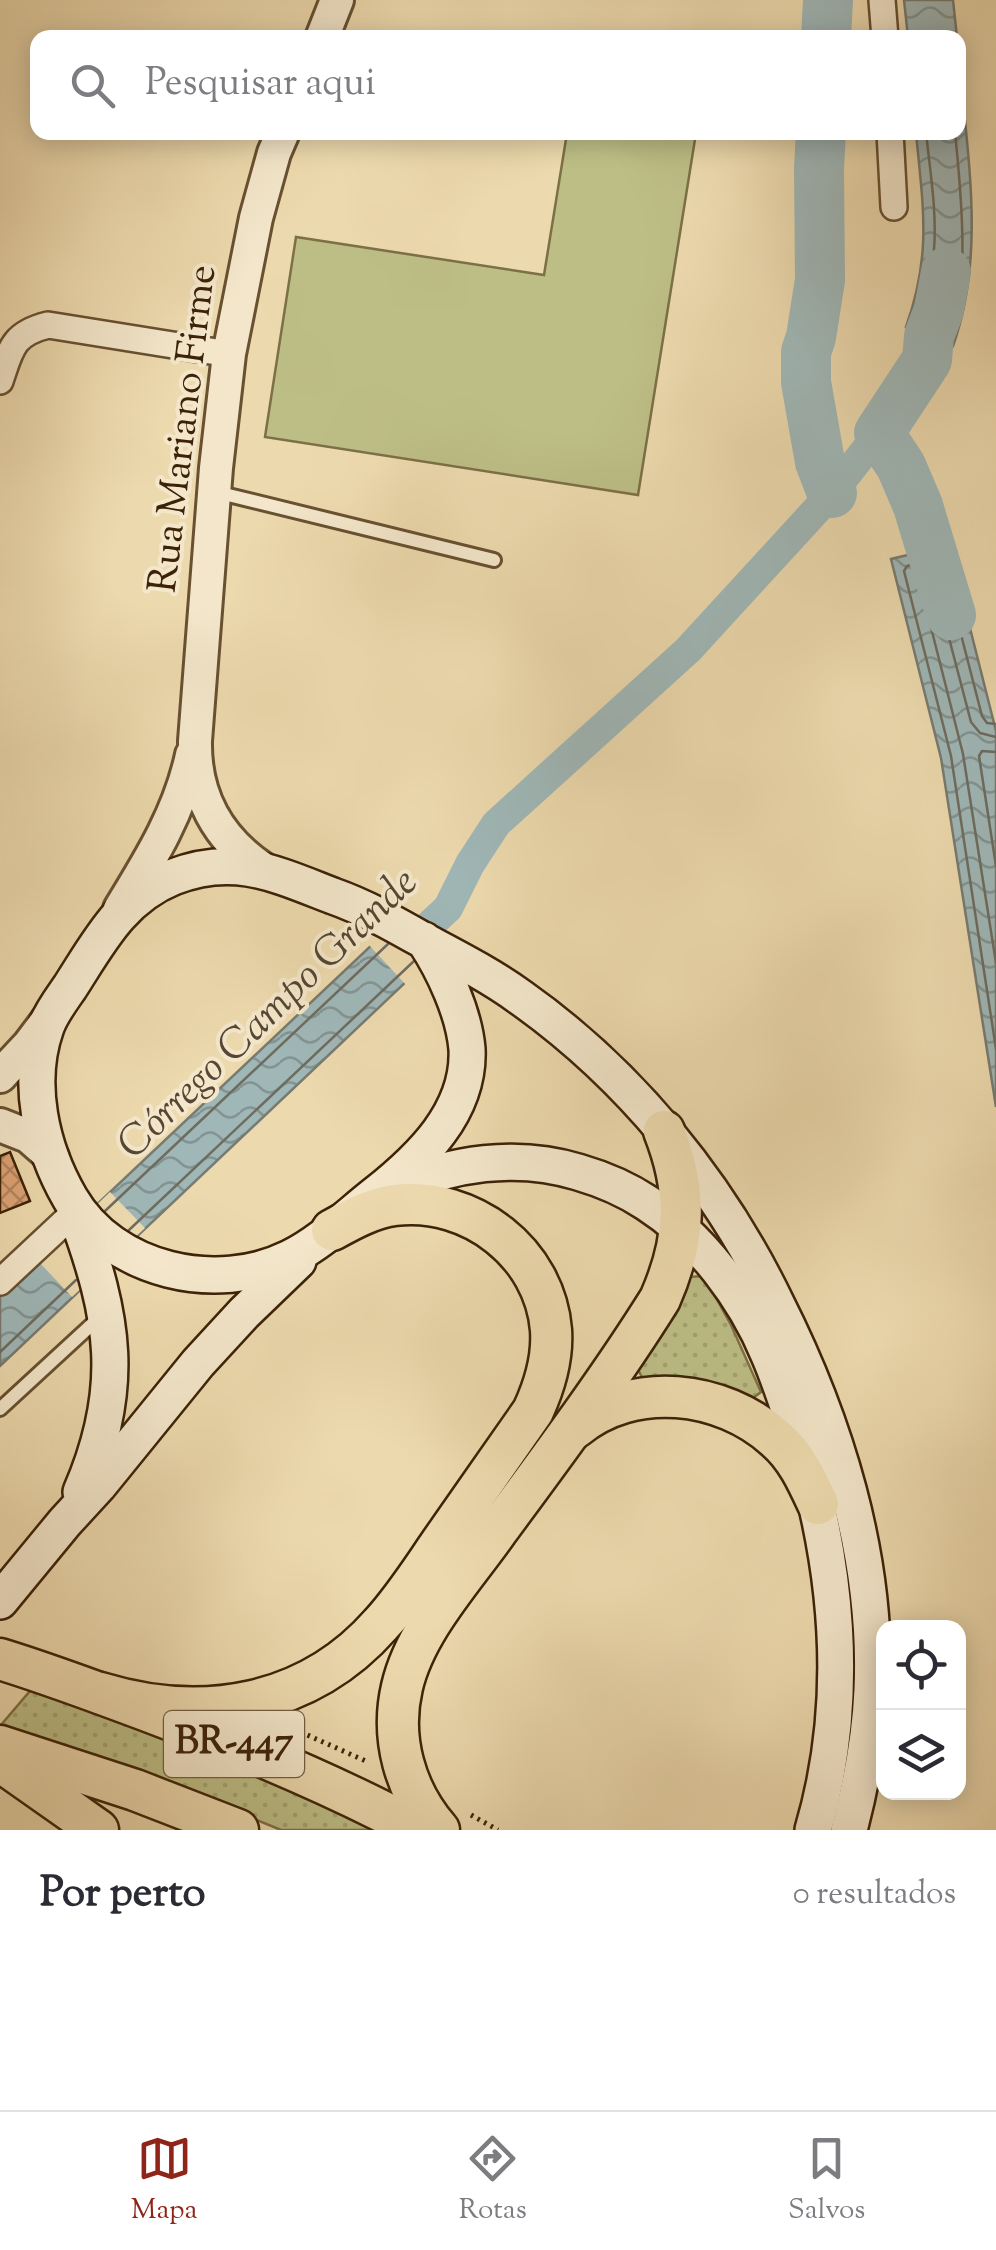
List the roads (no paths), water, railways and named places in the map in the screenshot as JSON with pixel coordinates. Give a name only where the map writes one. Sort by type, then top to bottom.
[{"type":"main road","points":[[65,1522],[89,1473],[104,1420],[110,1366],[106,1311],[97,1274],[40,1118],[40,1047],[48,1022],[116,916],[149,889],[189,872],[213,867],[263,869],[386,918],[437,952],[509,990],[559,1026],[604,1066],[664,1131],[717,1200],[748,1250],[776,1301],[819,1403],[852,1508],[869,1598],[872,1688],[861,1783],[849,1830]]},
{"type":"main road","points":[[0,1600],[221,1338],[332,1230],[409,1168],[440,1132],[460,1092],[467,1048],[437,952]]},
{"type":"main road","points":[[438,1830],[418,1802],[403,1763],[398,1736],[401,1689],[417,1645],[660,1299],[671,1275],[681,1230],[682,1202],[664,1131]]},
{"type":"main road","points":[[370,1199],[455,1167],[542,1164],[584,1174],[650,1204],[719,1271],[769,1353],[818,1504],[830,1572],[836,1667],[834,1719],[813,1830]]},
{"type":"main road","points":[[77,1212],[123,1250],[147,1262],[197,1275],[248,1272],[274,1265],[354,1217],[375,1210],[396,1205],[460,1212],[514,1248],[539,1284],[551,1326],[548,1370],[533,1411],[398,1604],[362,1644],[330,1668],[289,1689],[227,1706],[162,1708],[100,1694]]},
{"type":"main road","points":[[568,1434],[584,1421],[625,1402],[670,1396],[714,1403],[748,1418],[778,1440],[801,1470],[818,1504]]},
{"type":"main road","name":"BR-447","points":[[0,1659],[225,1740],[418,1830]]},
{"type":"main road","name":"BR-447","points":[[0,1746],[135,1790],[238,1830]]},
{"type":"main road","points":[[0,1761],[98,1830]]},
{"type":"street","points":[[325,30],[337,0]]},
{"type":"street","points":[[882,0],[884,30]]},
{"type":"street","name":"Rua Mariano Firme","points":[[195,741],[229,354],[256,218],[280,140]]},
{"type":"street","points":[[890,140],[894,207]]},
{"type":"street","points":[[0,381],[14,343],[28,330],[48,325],[229,354]]},
{"type":"street","points":[[195,741],[198,778],[210,814],[233,845],[263,869]]},
{"type":"street","points":[[116,916],[163,838],[195,741]]},
{"type":"street","points":[[0,1076],[48,1022]]},
{"type":"street","points":[[0,1124],[28,1136],[52,1156]]},
{"type":"street","points":[[0,1282],[77,1212]]},
{"type":"lane","points":[[214,491],[494,560]]},
{"type":"lane","points":[[0,1409],[106,1311]]},
{"type":"water","points":[[904,0],[953,0],[956,30],[907,30]]},
{"type":"water","points":[[966,135],[972,240],[963,311],[953,346],[906,327],[920,276],[923,208],[917,140],[966,140]]},
{"type":"water","points":[[949,545],[996,731],[996,1107],[941,758],[891,559]]},
{"type":"water","points":[[430,890],[465,926],[0,1366],[0,1296]]},
{"type":"waterway","points":[[826,30],[828,0]]},
{"type":"waterway","points":[[821,140],[820,280],[806,352],[806,382],[820,462],[832,493]]},
{"type":"waterway","points":[[946,272],[929,336],[927,360],[879,433],[901,466],[918,506],[951,615]]},
{"type":"waterway","name":"Córrego Campo Grande","points":[[418,936],[448,908],[496,824],[688,650],[832,493],[879,433]]}]
